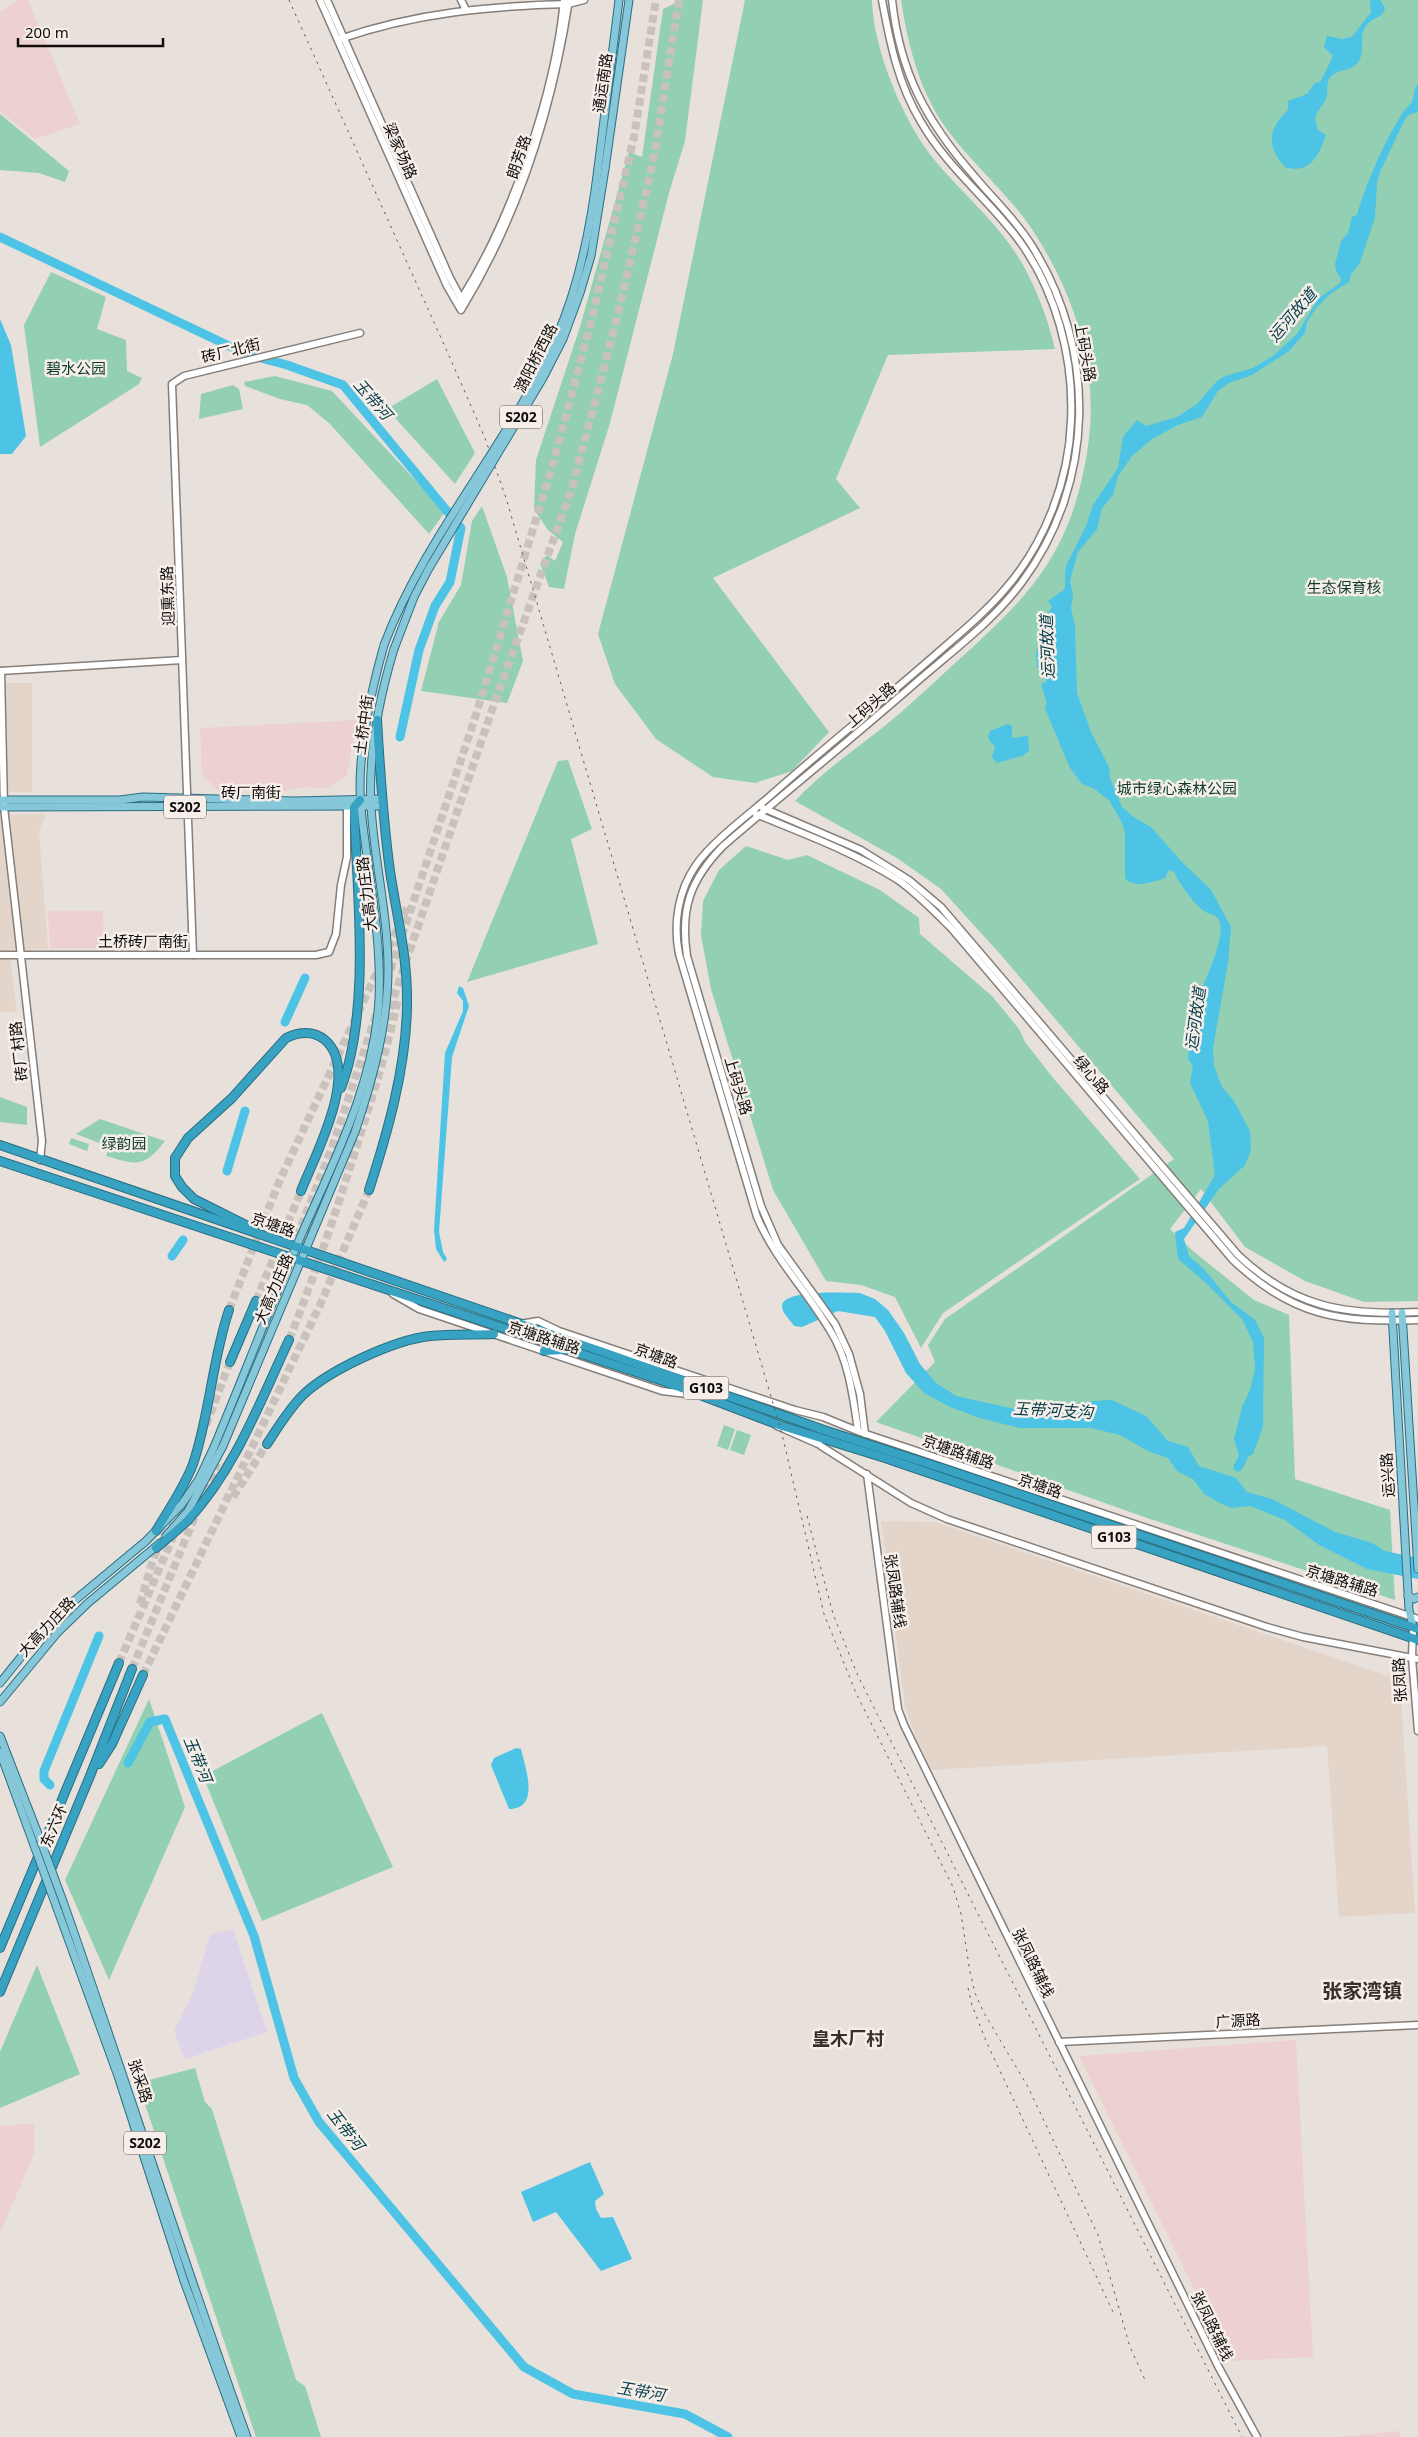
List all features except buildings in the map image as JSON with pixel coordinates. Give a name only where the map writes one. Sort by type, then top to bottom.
[{"type":"highway","points":[[369,1190],[387,1133],[397,1089],[407,1007],[405,948],[390,872],[382,802],[377,720]]},
{"type":"highway","points":[[301,1191],[344,1081],[357,1023],[359,948],[355,805]]},
{"type":"highway","points":[[276,1240],[194,1198],[182,1187],[175,1176],[175,1158],[188,1138],[232,1098],[286,1038],[294,1034],[314,1034],[322,1038],[333,1049],[337,1057],[340,1073],[333,1109]]},
{"type":"highway","name":"京塘路","points":[[0,1145],[824,1430],[1415,1628]]},
{"type":"highway","name":"京塘路","points":[[0,1161],[569,1350],[702,1396],[770,1422],[1415,1639]]},
{"type":"highway","points":[[230,1362],[256,1300]]},
{"type":"highway","points":[[156,1531],[193,1464],[210,1396],[217,1349],[230,1310]]},
{"type":"highway","points":[[267,1444],[288,1411],[304,1394],[327,1377],[353,1364],[408,1340],[429,1336],[494,1334]]},
{"type":"highway","points":[[156,1548],[187,1521],[214,1487],[239,1446],[289,1340]]},
{"type":"highway","points":[[544,1351],[569,1350]]},
{"type":"highway","name":"东六环","points":[[0,1948],[119,1663]]},
{"type":"highway","name":"东六环","points":[[0,1992],[90,1776],[132,1669]]},
{"type":"highway","points":[[90,1776],[112,1744],[143,1675]]},
{"type":"main road","name":"通运南路","points":[[602,168],[619,0]]},
{"type":"main road","name":"通运南路","points":[[602,168],[628,0]]},
{"type":"main road","name":"潞阳桥西路","points":[[355,805],[372,693],[384,645],[405,593],[420,566],[514,415],[556,336],[574,292],[602,168]]},
{"type":"main road","name":"潞阳桥西路","points":[[394,649],[414,597],[428,570],[525,410],[563,339],[580,293],[590,256],[602,168]]},
{"type":"main road","name":"土桥中街","points":[[371,803],[377,720],[394,649]]},
{"type":"main road","name":"砖厂南街","points":[[2,804],[187,798],[355,805]]},
{"type":"main road","name":"砖厂南街","points":[[2,804],[187,807],[355,805],[382,802]]},
{"type":"main road","name":"大高力庄路","points":[[0,1702],[58,1632],[88,1603],[156,1548],[188,1511],[223,1446],[305,1250],[363,1109],[380,1042],[386,1009],[387,945],[371,803]]},
{"type":"main road","name":"大高力庄路","points":[[0,1683],[50,1621],[156,1531],[182,1504],[198,1479],[218,1438],[357,1104],[373,1041],[379,1000],[378,941],[355,805]]},
{"type":"main road","points":[[1402,1313],[1403,1321]]},
{"type":"main road","name":"运兴路","points":[[1392,1317],[1408,1596],[1410,1617],[1415,1628]]},
{"type":"main road","name":"运兴路","points":[[1403,1321],[1418,1568]]},
{"type":"main road","points":[[1408,1596],[1414,1599],[1418,1597]]},
{"type":"main road","name":"张采路","points":[[0,1736],[64,1904],[124,2074],[175,2235],[247,2437]]},
{"type":"main road","name":"张采路","points":[[0,1752],[120,2082],[181,2272],[241,2437]]},
{"type":"street","name":"梁家场路","points":[[320,0],[340,39],[447,286],[461,304]]},
{"type":"street","name":"梁家场路","points":[[327,0],[340,39]]},
{"type":"street","points":[[461,0],[466,10]]},
{"type":"street","points":[[340,39],[398,22],[466,10],[584,0]]},
{"type":"street","name":"上码头路","points":[[735,832],[758,806],[860,722],[987,609],[1008,587],[1036,544],[1048,519],[1062,478],[1069,446],[1072,399],[1063,336],[1049,294],[1019,240],[955,171],[919,120],[894,60],[882,0]]},
{"type":"street","name":"上码头路","points":[[858,1430],[849,1378],[836,1341],[817,1310],[775,1253],[757,1217],[750,1182],[735,1131],[681,962],[676,927],[679,904],[690,876],[706,853],[767,809],[995,613],[1029,570],[1059,515],[1073,466],[1078,434],[1080,398],[1071,335],[1052,281],[1031,244],[1011,216],[940,136],[922,105],[902,57],[892,0]]},
{"type":"street","name":"朗芳路","points":[[461,304],[491,245],[528,153],[542,110],[566,2]]},
{"type":"street","name":"砖厂北街","points":[[172,384],[184,376],[360,333]]},
{"type":"street","name":"迎熏东路","points":[[172,384],[193,955]]},
{"type":"street","points":[[1022,566],[1024,570],[1029,570]]},
{"type":"street","points":[[987,609],[992,609],[995,613]]},
{"type":"street","points":[[0,671],[182,660]]},
{"type":"street","name":"砖厂村路","points":[[0,671],[2,804],[42,1141],[40,1160]]},
{"type":"street","points":[[783,784],[788,791]]},
{"type":"street","name":"土桥砖厂南街","points":[[0,955],[287,955],[324,954],[330,952],[334,946],[355,805]]},
{"type":"street","name":"绿心路","points":[[758,806],[861,850],[909,880],[941,907],[1228,1244],[1252,1268],[1286,1291],[1316,1304],[1392,1317],[1403,1321],[1418,1320]]},
{"type":"street","name":"绿心路","points":[[752,812],[877,868],[900,882],[929,906],[952,929],[1233,1260],[1248,1275],[1281,1297],[1316,1312],[1361,1321],[1392,1317],[1402,1313],[1418,1312]]},
{"type":"street","name":"上码头路","points":[[750,1182],[778,1245],[835,1324],[848,1354],[860,1394],[865,1434]]},
{"type":"street","name":"京塘路辅路","points":[[384,1288],[419,1309],[662,1391],[702,1396]]},
{"type":"street","name":"京塘路辅路","points":[[520,1324],[538,1321],[559,1331],[795,1410],[823,1417],[865,1434],[1301,1582],[1318,1585],[1418,1619]]},
{"type":"street","points":[[770,1422],[787,1432],[821,1446],[911,1503],[947,1519],[1267,1628],[1312,1639],[1415,1658]]},
{"type":"street","points":[[810,1435],[821,1446]]},
{"type":"street","name":"张凤路辅线","points":[[866,1474],[898,1709],[983,1891],[1218,2366],[1257,2437]]},
{"type":"street","name":"张凤路","points":[[1415,1628],[1418,1731]]},
{"type":"street","name":"广源路","points":[[1059,2042],[1418,2024]]},
{"type":"shaded area","points":[[18,0],[28,0],[80,124],[35,139],[0,111],[0,12]]},
{"type":"shaded area","points":[[0,683],[32,683],[32,792],[0,792]]},
{"type":"shaded area","points":[[357,720],[347,775],[329,788],[303,787],[284,791],[218,791],[202,775],[200,728]]},
{"type":"shaded area","points":[[46,814],[39,831],[48,949],[9,949],[17,1012],[0,1012],[0,815]]},
{"type":"shaded area","points":[[48,911],[103,911],[104,948],[50,948]]},
{"type":"shaded area","points":[[881,1521],[935,1522],[1400,1680],[1415,1913],[1339,1917],[1327,1746],[932,1770],[915,1736],[905,1706]]},
{"type":"shaded area","points":[[233,1929],[267,2032],[185,2059],[174,2031],[193,1993],[210,1935]]},
{"type":"shaded area","points":[[1296,2040],[1313,2357],[1230,2361],[1079,2056]]},
{"type":"shaded area","points":[[34,2123],[34,2154],[0,2233],[0,2126]]},
{"type":"shaded area","points":[[1400,2431],[1400,2437],[1338,2437]]},
{"type":"green space","points":[[682,0],[703,0],[685,141],[669,193],[610,423],[575,534],[564,589],[549,587],[540,563],[547,555],[555,561],[563,542],[548,530],[534,509],[536,460],[580,327],[629,152],[642,157],[663,9]]},
{"type":"green space","points":[[745,0],[872,0],[878,41],[885,64],[913,129],[937,163],[994,225],[1014,251],[1038,296],[1055,349],[888,355],[836,479],[860,508],[713,578],[829,732],[792,771],[755,783],[713,777],[656,739],[615,684],[598,634],[673,354]]},
{"type":"green space","name":"城市绿心森林公园","points":[[901,0],[1418,0],[1418,1301],[1364,1302],[1305,1281],[1245,1247],[1201,1189],[1170,1229],[1193,1251],[1254,1300],[1289,1315],[1295,1479],[1390,1510],[1395,1600],[1147,1518],[876,1422],[935,1362],[928,1345],[945,1319],[1174,1159],[1001,955],[941,889],[897,858],[795,801],[825,772],[900,714],[1006,615],[1026,592],[1044,569],[1059,544],[1081,483],[1088,446],[1091,418],[1087,364],[1081,337],[1063,285],[1037,237],[1017,209],[949,132],[930,102],[917,69],[907,35]]},
{"type":"green space","points":[[0,114],[69,171],[65,182],[39,173],[0,170]]},
{"type":"green space","name":"碧水公园","points":[[51,272],[106,297],[97,329],[126,340],[127,371],[142,378],[139,384],[40,447],[24,325]]},
{"type":"green space","points":[[275,376],[332,391],[445,512],[429,534],[330,424],[307,405],[280,399],[245,386],[244,382]]},
{"type":"green space","points":[[437,379],[475,453],[455,484],[387,409]]},
{"type":"green space","points":[[233,385],[239,389],[243,409],[199,419],[201,394]]},
{"type":"green space","points":[[482,506],[507,577],[523,661],[507,703],[421,691],[439,622],[461,585],[472,521]]},
{"type":"green space","points":[[568,760],[592,829],[571,839],[598,944],[467,982],[558,761]]},
{"type":"green space","points":[[746,846],[788,860],[807,855],[880,890],[919,918],[920,934],[992,996],[1019,1029],[1025,1042],[1054,1079],[1140,1179],[943,1313],[921,1348],[895,1297],[861,1285],[826,1281],[773,1190],[711,989],[701,935],[703,901],[719,870]]},
{"type":"green space","points":[[0,1097],[27,1107],[27,1125],[0,1122]]},
{"type":"green space","name":"绿韵园","points":[[100,1119],[165,1141],[151,1156],[139,1162],[125,1161],[106,1156],[107,1146],[76,1134]]},
{"type":"green space","points":[[71,1138],[89,1144],[87,1151],[69,1144]]},
{"type":"green space","points":[[724,1425],[735,1429],[728,1450],[717,1446]]},
{"type":"green space","points":[[737,1430],[751,1435],[744,1455],[730,1450]]},
{"type":"green space","points":[[149,1699],[185,1807],[109,1980],[65,1880]]},
{"type":"green space","points":[[322,1713],[393,1867],[262,1921],[203,1776]]},
{"type":"green space","points":[[37,1965],[80,2074],[0,2108],[0,2052]]},
{"type":"green space","points":[[195,2068],[205,2102],[212,2109],[296,2380],[305,2386],[321,2437],[256,2437],[138,2083]]},
{"type":"water","points":[[1370,0],[1380,0],[1385,8],[1384,12],[1368,23],[1364,30],[1359,61],[1353,67],[1334,74],[1329,79],[1326,99],[1315,119],[1318,130],[1326,135],[1317,156],[1307,166],[1294,169],[1285,167],[1272,145],[1273,131],[1276,124],[1288,110],[1288,101],[1307,94],[1314,84],[1321,81],[1333,56],[1324,47],[1327,36],[1342,39],[1352,37],[1371,12]]},
{"type":"water","points":[[1418,84],[1418,112],[1410,114],[1405,119],[1380,172],[1377,183],[1375,218],[1359,265],[1351,274],[1349,282],[1330,294],[1316,308],[1307,322],[1305,333],[1289,351],[1252,375],[1229,383],[1218,391],[1202,417],[1178,425],[1152,439],[1132,456],[1118,476],[1113,495],[1102,508],[1097,529],[1078,552],[1070,581],[1073,595],[1071,608],[1075,626],[1077,693],[1091,732],[1109,767],[1110,778],[1122,807],[1132,816],[1151,827],[1181,861],[1211,890],[1231,927],[1228,963],[1213,1048],[1214,1066],[1222,1087],[1234,1101],[1250,1131],[1251,1150],[1245,1165],[1219,1189],[1184,1239],[1189,1256],[1204,1269],[1231,1302],[1255,1320],[1264,1338],[1263,1427],[1253,1454],[1249,1456],[1238,1452],[1234,1439],[1255,1368],[1253,1342],[1242,1319],[1206,1283],[1178,1259],[1175,1232],[1184,1228],[1215,1175],[1208,1121],[1190,1083],[1193,1066],[1188,1059],[1192,1015],[1217,949],[1221,926],[1218,918],[1204,911],[1191,898],[1174,872],[1169,870],[1165,878],[1144,884],[1133,883],[1125,878],[1125,832],[1121,821],[1109,800],[1093,788],[1082,784],[1070,768],[1046,711],[1045,706],[1047,704],[1041,684],[1046,682],[1043,667],[1037,668],[1036,652],[1042,638],[1045,619],[1052,607],[1048,601],[1065,589],[1067,564],[1086,526],[1093,505],[1118,468],[1123,437],[1137,420],[1146,426],[1177,417],[1197,404],[1217,381],[1225,376],[1253,368],[1273,356],[1297,334],[1318,299],[1340,283],[1341,278],[1336,271],[1335,264],[1341,241],[1348,233],[1352,217],[1357,215],[1382,150],[1402,114],[1412,102]]},
{"type":"water","points":[[0,319],[11,345],[26,436],[12,454],[0,454]]},
{"type":"water","points":[[1008,724],[1012,726],[1012,738],[1028,736],[1029,751],[1022,756],[997,763],[992,757],[995,747],[988,736],[990,731]]},
{"type":"water","points":[[459,986],[463,988],[469,1006],[452,1057],[439,1232],[443,1252],[447,1259],[444,1262],[436,1249],[434,1230],[445,1053],[463,1011],[463,1001],[457,993]]},
{"type":"water","points":[[860,1293],[875,1299],[888,1310],[904,1333],[920,1364],[936,1383],[956,1396],[1028,1412],[1059,1410],[1094,1401],[1112,1400],[1146,1416],[1168,1441],[1188,1447],[1199,1466],[1236,1478],[1247,1492],[1272,1499],[1335,1532],[1372,1543],[1385,1551],[1418,1558],[1418,1579],[1367,1569],[1319,1545],[1285,1520],[1250,1506],[1232,1508],[1220,1503],[1204,1494],[1193,1479],[1177,1471],[1168,1458],[1148,1451],[1120,1435],[1091,1428],[1020,1428],[979,1418],[948,1406],[924,1393],[906,1373],[885,1331],[875,1317],[838,1311],[802,1327],[794,1326],[782,1309],[785,1301],[803,1294]]},
{"type":"water","points":[[516,1748],[521,1749],[527,1776],[528,1795],[525,1802],[519,1807],[509,1809],[491,1765],[494,1758]]},
{"type":"water","points":[[590,2162],[604,2194],[595,2201],[596,2209],[601,2218],[613,2217],[632,2259],[601,2271],[556,2212],[533,2222],[521,2192]]},
{"type":"waterway","name":"玉带河","points":[[0,237],[246,354],[287,365],[343,385],[461,528],[450,582],[435,606],[419,650],[400,737]]},
{"type":"waterway","name":"玉带河","points":[[285,1022],[305,978]]},
{"type":"waterway","name":"玉带河","points":[[227,1171],[245,1111]]},
{"type":"waterway","name":"玉带河","points":[[172,1256],[183,1240]]},
{"type":"waterway","name":"运河故道","points":[[1238,1467],[1243,1458],[1243,1443]]},
{"type":"waterway","name":"玉带河","points":[[50,1785],[44,1779],[44,1771],[99,1636]]},
{"type":"waterway","name":"玉带河","points":[[128,1763],[150,1722],[165,1719],[254,1936],[294,2078],[319,2122],[524,2367],[573,2394],[685,2414],[728,2437]]},
{"type":"tunnel","points":[[379,1004],[474,721],[553,464],[592,318],[634,137],[656,0]]},
{"type":"tunnel","points":[[386,1020],[492,710],[572,488],[616,322],[654,157],[679,0]]},
{"type":"tunnel","points":[[229,1310],[279,1182],[407,908]]},
{"type":"tunnel","points":[[289,1340],[317,1266],[350,1167],[380,1071],[398,999]]},
{"type":"tunnel","points":[[297,1237],[333,1145],[376,1015]]},
{"type":"tunnel","points":[[143,1675],[320,1305],[369,1190]]},
{"type":"tunnel","points":[[256,1301],[301,1191]]},
{"type":"tunnel","points":[[304,1246],[323,1193]]},
{"type":"tunnel","points":[[206,1425],[230,1362]]},
{"type":"tunnel","points":[[233,1497],[267,1444]]},
{"type":"tunnel","points":[[132,1669],[217,1463]]},
{"type":"tunnel","points":[[180,1519],[191,1493]]},
{"type":"tunnel","points":[[140,1604],[152,1563],[170,1515]]},
{"type":"tunnel","points":[[119,1663],[175,1532]]},
{"type":"railway","points":[[289,0],[485,438],[506,498],[782,1434],[824,1614],[856,1693],[953,1887],[961,1914],[975,1993],[984,2013],[1028,2087],[1098,2235],[1130,2347],[1146,2382]]},
{"type":"railway","points":[[807,1516],[833,1614],[858,1676],[1242,2437]]},
{"type":"railway","points":[[968,1988],[972,2005],[986,2041],[1114,2314]]},
{"type":"district","name":"张家湾镇","points":[[1362,1991]]},
{"type":"district","name":"皇木厂村","points":[[848,2039]]},
{"type":"park label","name":"生态保育核","points":[[1344,588]]},
{"type":"water label","name":"玉带河支沟","points":[[1053,1410]]}]
